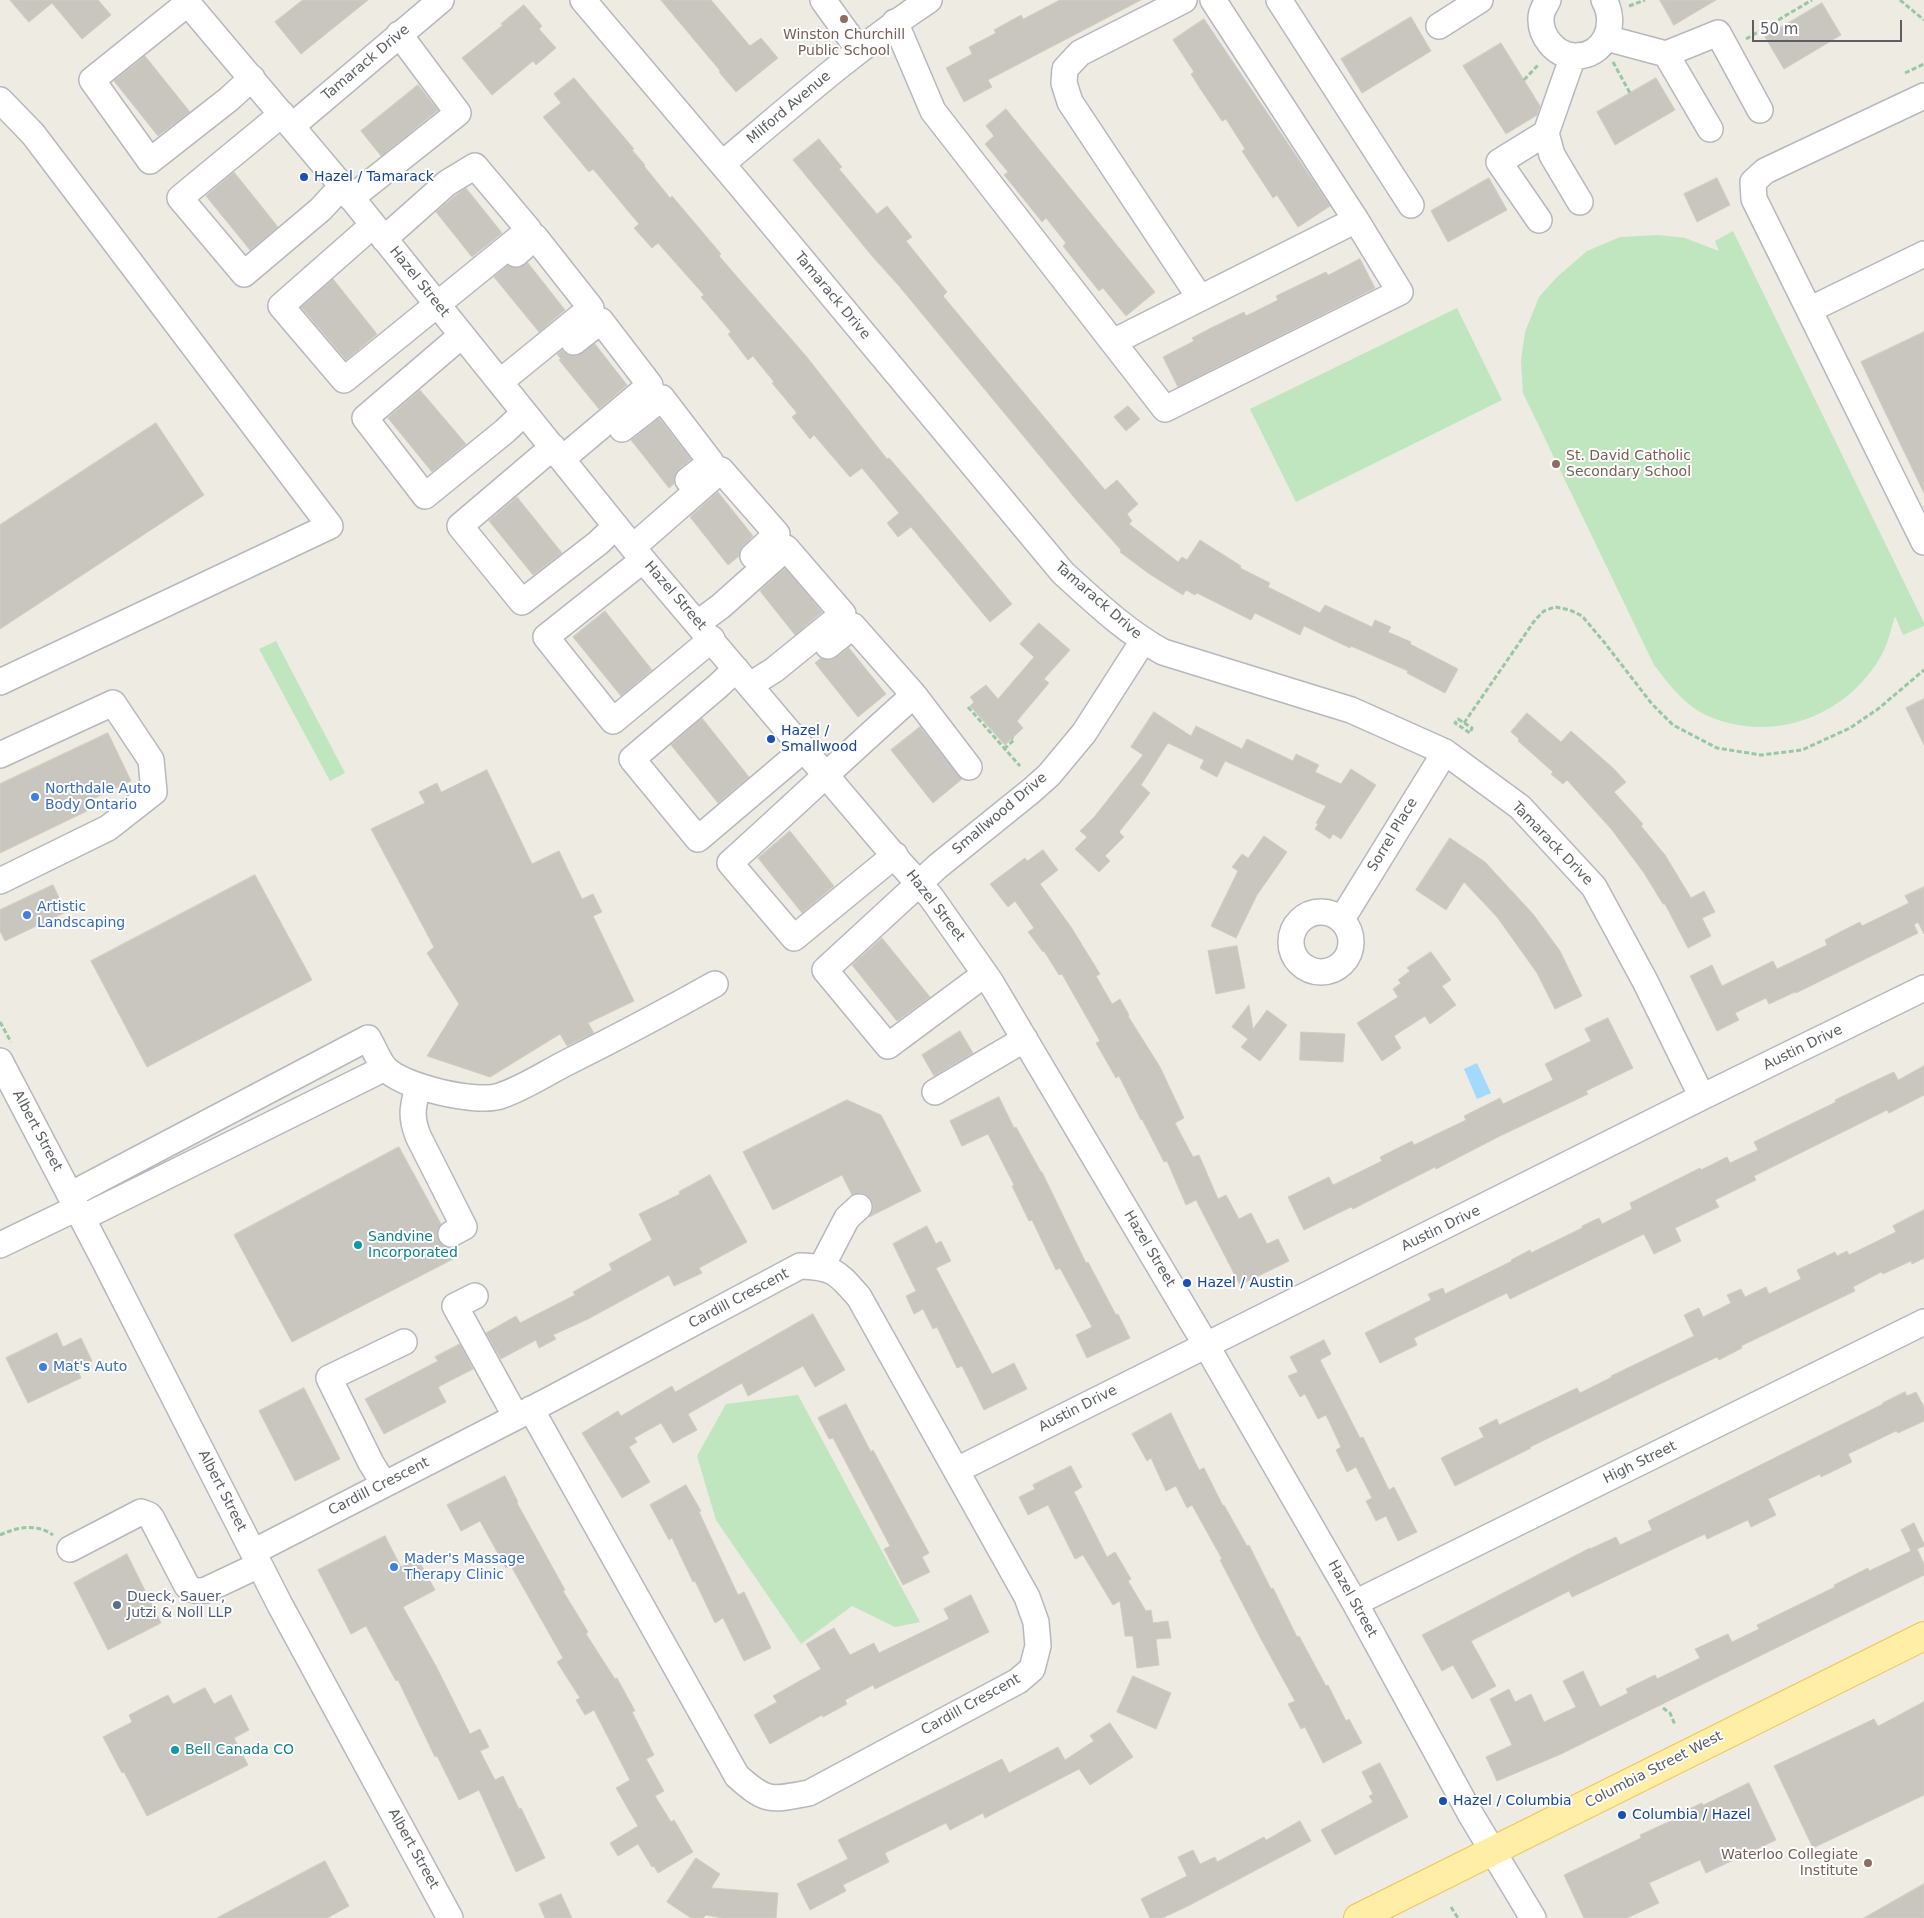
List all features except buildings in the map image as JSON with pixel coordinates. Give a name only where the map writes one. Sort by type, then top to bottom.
[{"type":"main road","name":"Columbia Street West","points":[[1358,1918],[1924,1636]]},
{"type":"street","name":"Tamarack Drive","points":[[346,192],[321,209],[244,274],[180,198],[287,120],[441,0]]},
{"type":"street","name":"Tamarack Drive","points":[[583,0],[1062,573],[1121,625],[1142,641],[1163,652],[1351,710],[1445,752],[1520,807],[1594,887],[1645,981],[1702,1097]]},
{"type":"street","points":[[823,0],[859,50]]},
{"type":"street","name":"Milford Avenue","points":[[722,164],[859,50],[895,22],[929,0]]},
{"type":"street","points":[[1184,0],[1080,53],[1066,69],[1064,83],[1070,102],[1200,298]]},
{"type":"street","points":[[895,22],[933,110],[1165,409],[1400,292],[1356,220],[1213,0]]},
{"type":"street","points":[[1279,0],[1411,205]]},
{"type":"street","points":[[1439,26],[1480,0]]},
{"type":"street","points":[[1548,0],[1541,18],[1542,30],[1547,41],[1558,51],[1573,56],[1608,47],[1666,54],[1718,33],[1760,110]]},
{"type":"street","points":[[1604,0],[1609,12],[1608,47]]},
{"type":"street","points":[[186,2],[92,80],[150,161],[229,99],[252,78]]},
{"type":"street","name":"Hazel Street","points":[[186,2],[252,78],[379,232],[629,542],[919,882],[986,974],[1206,1345],[1355,1603],[1467,1807],[1533,1918]]},
{"type":"street","points":[[346,192],[458,113],[399,34]]},
{"type":"street","points":[[1666,54],[1710,129]]},
{"type":"street","points":[[1573,56],[1546,133],[1552,156],[1580,202]]},
{"type":"street","points":[[1924,96],[1765,171],[1753,182],[1754,200],[1924,542]]},
{"type":"street","points":[[0,100],[33,134],[330,526],[0,682]]},
{"type":"street","points":[[1539,220],[1499,162],[1546,133]]},
{"type":"street","points":[[442,310],[529,230],[476,166],[447,183],[281,306],[344,380],[442,310],[535,237],[591,308],[504,388]]},
{"type":"street","points":[[1113,342],[1356,220]]},
{"type":"street","points":[[1809,310],[1924,254]]},
{"type":"street","points":[[504,388],[600,321],[650,384],[562,459]]},
{"type":"street","points":[[462,335],[365,418],[425,496],[505,431],[524,413]]},
{"type":"street","points":[[662,398],[711,462],[641,518],[629,542],[598,543],[522,602],[460,526],[562,459],[662,398]]},
{"type":"street","points":[[699,624],[711,595],[777,534],[720,470],[629,542],[546,637],[613,721],[699,624],[786,548],[843,614],[774,670],[749,684]]},
{"type":"street","points":[[804,749],[698,839],[632,759],[718,686],[749,684],[853,626],[914,695],[969,767]]},
{"type":"street","name":"Smallwood Drive","points":[[986,974],[888,1046],[825,970],[919,882],[1049,775],[1084,733],[1142,641]]},
{"type":"street","points":[[895,855],[794,938],[730,862],[914,695]]},
{"type":"street","points":[[0,755],[113,703],[151,760],[154,792],[108,828],[0,881]]},
{"type":"street","name":"Sorrel Place","points":[[1342,919],[1445,752]]},
{"type":"street","points":[[76,1207],[368,1038],[385,1068],[396,1077],[418,1086],[461,1096],[490,1098],[500,1096],[660,1015],[716,984]]},
{"type":"street","name":"Austin Drive","points":[[957,1470],[1924,988]]},
{"type":"street","points":[[935,1092],[1024,1039]]},
{"type":"street","points":[[0,1245],[76,1207],[385,1068]]},
{"type":"street","name":"Albert Street","points":[[3,1073],[76,1207],[256,1559],[450,1918]]},
{"type":"street","points":[[418,1086],[412,1109],[412,1121],[464,1227],[452,1234]]},
{"type":"street","points":[[822,1266],[847,1218],[859,1207]]},
{"type":"street","name":"Cardill Crescent","points":[[70,1549],[141,1512],[149,1515],[152,1519],[187,1586],[191,1590],[206,1590],[384,1484],[524,1413],[800,1266],[822,1266],[840,1276],[859,1297],[1027,1597],[1036,1622],[1038,1646],[1032,1669],[1018,1681],[809,1793],[775,1799],[755,1792],[737,1776],[524,1413]]},
{"type":"street","points":[[475,1296],[455,1306],[524,1413]]},
{"type":"street","name":"High Street","points":[[1355,1603],[1924,1322]]},
{"type":"street","points":[[384,1484],[371,1463],[329,1378],[404,1342]]},
{"type":"path","points":[[1628,6],[1645,0]]},
{"type":"path","points":[[1747,38],[1812,0]]},
{"type":"path","points":[[1900,0],[1924,20]]},
{"type":"path","points":[[1608,47],[1630,93]]},
{"type":"path","points":[[1524,80],[1542,60]]},
{"type":"path","points":[[1905,73],[1924,64]]},
{"type":"path","points":[[1464,723],[1535,620],[1544,610],[1555,607],[1570,610],[1582,616],[1652,704],[1673,725],[1717,748],[1761,755],[1802,750],[1850,728],[1878,709],[1924,670]]},
{"type":"path","points":[[968,707],[1020,766]]},
{"type":"path","points":[[1458,719],[1464,723],[1472,728],[1470,733],[1455,723],[1458,719]]},
{"type":"path","points":[[1004,749],[1014,740],[1012,738]]},
{"type":"path","points":[[0,1535],[13,1529],[37,1527],[50,1533],[70,1549]]},
{"type":"path","points":[[1663,1708],[1670,1713],[1675,1725]]},
{"type":"path","points":[[1451,1907],[1458,1918]]},
{"type":"green space","points":[[1733,231],[1924,623],[1924,626],[1903,635],[1895,616],[1881,656],[1871,672],[1858,686],[1845,698],[1813,717],[1777,726],[1758,727],[1740,725],[1705,715],[1680,696],[1654,665],[1523,393],[1521,360],[1525,332],[1539,297],[1557,277],[1587,251],[1620,237],[1658,235],[1685,238],[1719,251],[1715,241]]},
{"type":"green space","points":[[1457,308],[1502,400],[1296,502],[1250,409]]},
{"type":"green space","points":[[276,641],[345,773],[330,781],[259,649]]},
{"type":"green space","points":[[798,1395],[920,1622],[895,1627],[852,1606],[801,1644],[716,1520],[697,1456],[726,1404]]},
{"type":"water","points":[[1477,1063],[1491,1093],[1477,1099],[1464,1069]]},
{"type":"place","name":"Winston Churchill Public School","points":[[844,19]]},
{"type":"place","name":"Hazel / Tamarack","points":[[304,177]]},
{"type":"place","name":"St. David Catholic Secondary School","points":[[1556,464]]},
{"type":"place","name":"Hazel / Smallwood","points":[[771,739]]},
{"type":"place","name":"Northdale Auto Body Ontario","points":[[35,797]]},
{"type":"place","name":"Artistic Landscaping","points":[[27,915]]},
{"type":"place","name":"Sandvine Incorporated","points":[[358,1245]]},
{"type":"place","name":"Hazel / Austin","points":[[1187,1283]]},
{"type":"place","name":"Mat's Auto","points":[[43,1367]]},
{"type":"place","name":"Mader's Massage Therapy Clinic","points":[[394,1567]]},
{"type":"place","name":"Dueck, Sauer, Jutzi & Noll LLP","points":[[117,1605]]},
{"type":"place","name":"Bell Canada CO","points":[[175,1750]]},
{"type":"place","name":"Hazel / Columbia","points":[[1443,1801]]},
{"type":"place","name":"Columbia / Hazel","points":[[1622,1815]]},
{"type":"place","name":"Waterloo Collegiate Institute","points":[[1868,1863]]}]
